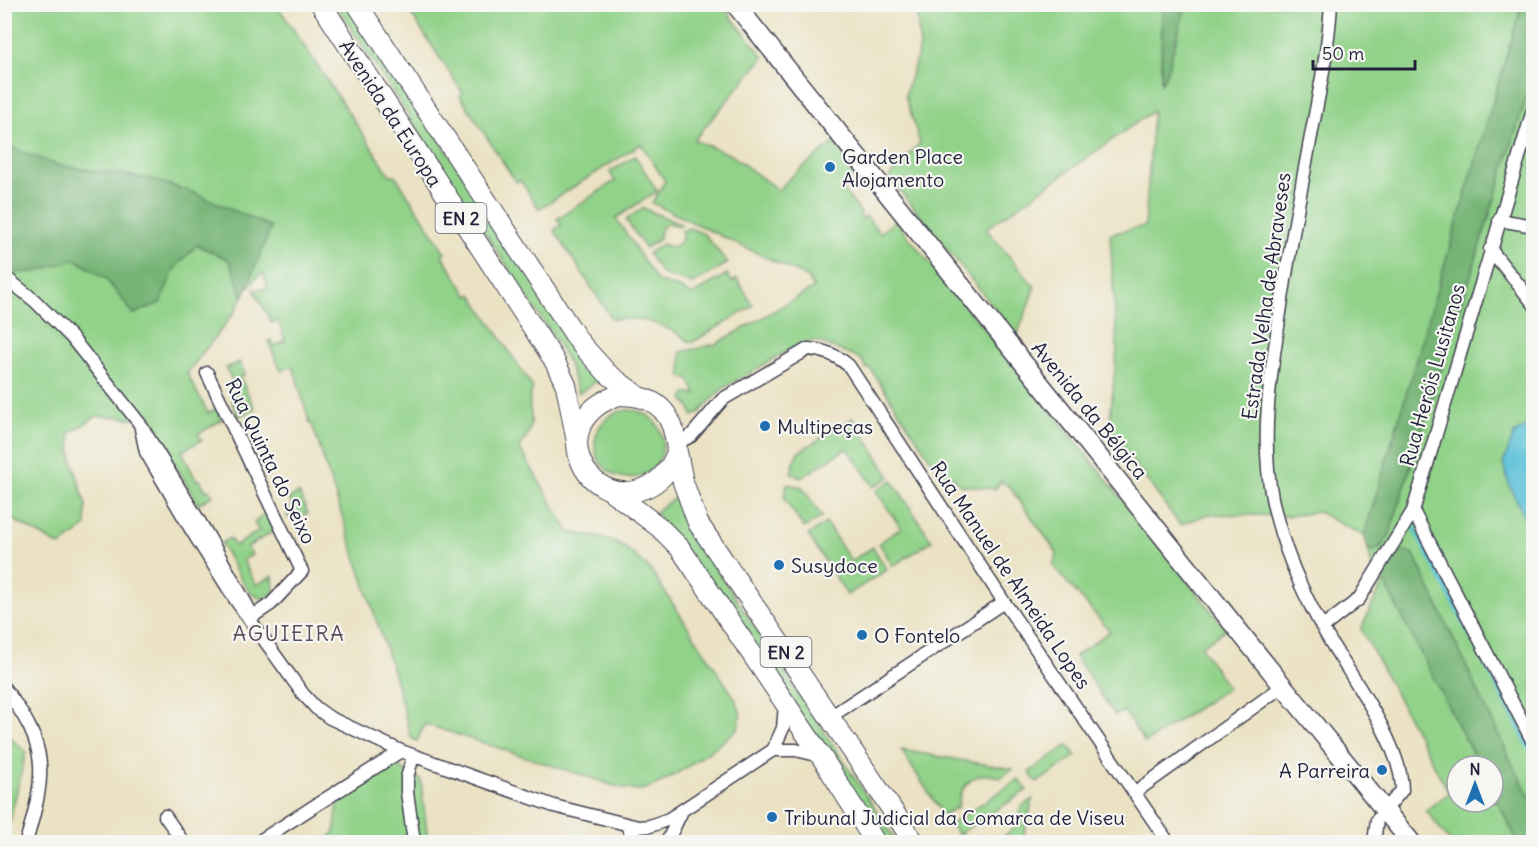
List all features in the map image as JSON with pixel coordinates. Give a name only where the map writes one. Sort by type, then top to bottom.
[{"type":"main road","name":"Avenida da Europa","points":[[321,4],[554,360],[566,385],[577,441]]},
{"type":"main road","name":"Avenida da Europa","points":[[357,4],[580,343],[607,373],[636,395]]},
{"type":"main road","name":"Avenida da Bélgica","points":[[735,4],[1411,843]]},
{"type":"main road","points":[[577,441],[580,425],[589,411],[603,400],[619,394],[636,395]]},
{"type":"main road","name":"EN 2","points":[[636,395],[652,401],[666,413],[674,430],[683,482],[698,523],[914,843]]},
{"type":"main road","name":"EN 2","points":[[577,441],[578,454],[586,471],[599,484],[659,527],[680,548],[821,756],[875,843]]},
{"type":"main road","points":[[610,490],[625,492],[653,485],[664,475],[677,448]]},
{"type":"street","name":"Estrada Velha de Abraveses","points":[[1331,4],[1329,41],[1289,252],[1268,390],[1266,461],[1281,536],[1301,583],[1323,627],[1365,697],[1399,766],[1402,790],[1377,820],[1374,843]]},
{"type":"street","name":"Rua Heróis Lusitanos","points":[[1323,627],[1359,599],[1413,511],[1533,107]]},
{"type":"street","points":[[1499,220],[1533,226]]},
{"type":"street","points":[[1490,249],[1533,304]]},
{"type":"street","points":[[4,276],[72,338],[140,424],[207,534],[267,644]]},
{"type":"street","name":"Rua Manuel de Almeida Lopes","points":[[677,448],[691,436],[723,399],[808,349],[834,355],[849,366],[1004,602],[1168,843]]},
{"type":"street","name":"Rua Quinta do Seixo","points":[[207,373],[303,571],[271,604],[253,616]]},
{"type":"street","points":[[140,424],[146,452],[163,482],[234,597],[303,694],[316,708],[330,718],[401,751],[554,806],[627,826],[650,826],[669,819],[773,750],[783,728],[784,703]]},
{"type":"street","points":[[1413,511],[1533,744]]},
{"type":"street","points":[[830,717],[1004,602]]},
{"type":"street","points":[[1134,793],[1283,686]]},
{"type":"street","points":[[4,688],[19,707],[36,738],[41,762],[38,801],[26,843]]},
{"type":"street","points":[[773,750],[796,750],[821,756]]},
{"type":"street","points":[[258,843],[401,751]]},
{"type":"street","points":[[413,756],[407,778],[407,792],[414,843]]},
{"type":"street","points":[[667,843],[683,810]]},
{"type":"street","points":[[165,816],[183,843]]},
{"type":"street","points":[[627,826],[638,843]]},
{"type":"street","points":[[650,826],[661,843]]},
{"type":"green space","points":[[1522,4],[1533,5],[1533,76],[1389,536],[1379,549],[1374,551],[1368,549],[1364,536]]},
{"type":"green space","points":[[5,5],[277,5],[390,175],[395,175],[445,252],[442,255],[468,296],[472,294],[533,388],[530,395],[530,429],[519,447],[569,532],[610,540],[627,549],[650,569],[735,698],[740,714],[737,729],[705,755],[676,774],[640,790],[611,785],[425,724],[417,741],[411,738],[395,677],[312,424],[310,424],[293,366],[281,371],[268,341],[271,340],[274,346],[285,341],[278,320],[272,323],[254,290],[268,288],[263,273],[253,280],[254,283],[248,287],[234,313],[187,373],[208,413],[217,409],[222,420],[198,434],[202,440],[182,451],[196,480],[199,479],[206,491],[209,490],[213,496],[198,504],[148,419],[97,416],[70,433],[72,459],[86,505],[86,526],[60,546],[5,515]]},
{"type":"green space","points":[[336,5],[349,5],[601,379],[578,393],[569,364],[556,341]]},
{"type":"green space","points":[[405,5],[721,5],[764,57],[694,140],[731,155],[778,190],[794,174],[834,143],[855,170],[843,190],[861,213],[859,215],[862,219],[866,216],[880,233],[896,220],[1226,629],[1201,647],[1228,688],[1145,743],[1124,711],[1115,716],[1075,656],[1110,631],[1053,566],[1057,553],[1009,486],[1001,481],[995,489],[959,485],[953,476],[945,481],[870,368],[867,369],[861,359],[817,341],[807,342],[787,351],[722,389],[698,414],[693,416],[683,399],[686,394],[696,394],[689,379],[681,377],[681,352],[716,344],[814,288],[807,277],[652,203],[665,181],[641,144],[539,209],[520,180],[516,182],[460,96],[463,93]]},
{"type":"green space","points":[[914,5],[1162,5],[1161,83],[1167,71],[1186,5],[1522,5],[1364,536],[1318,512],[1289,516],[1208,514],[1180,525],[1109,429],[1117,348],[1110,234],[1145,226],[1153,111],[986,229],[1035,287],[1017,336],[889,177],[920,143],[905,95],[920,47]]},
{"type":"green space","points":[[1162,5],[1186,5],[1161,85]]},
{"type":"green space","points":[[1533,76],[1533,803],[1413,553],[1372,568],[1368,549],[1374,551],[1380,549],[1389,536]]},
{"type":"green space","points":[[4,145],[57,165],[151,179],[192,192],[271,227],[243,297],[229,260],[197,245],[175,268],[160,303],[134,314],[105,278],[75,259],[36,272],[15,273],[5,265]]},
{"type":"green space","points":[[635,156],[657,191],[616,218],[657,281],[692,295],[727,274],[732,282],[737,279],[753,306],[691,343],[673,331],[654,323],[623,318],[612,319],[554,230],[561,225],[557,219],[615,181],[610,172]]},
{"type":"green space","points":[[643,208],[682,225],[679,227],[671,224],[665,225],[660,231],[659,239],[645,248],[626,220]]},
{"type":"green space","points":[[689,228],[704,234],[728,263],[692,284],[662,274],[648,254],[662,244],[671,247],[676,245],[682,239],[682,231]]},
{"type":"green space","points":[[239,362],[245,374],[240,377],[255,409],[238,417],[232,402],[235,386],[226,368]]},
{"type":"green space","points":[[629,410],[642,413],[653,420],[660,431],[663,444],[660,457],[653,468],[642,475],[629,478],[616,475],[605,468],[598,457],[595,444],[598,431],[605,420],[616,413]]},
{"type":"green space","points":[[853,418],[890,477],[874,487],[847,448],[801,478],[791,473],[797,453]]},
{"type":"green space","points":[[892,480],[932,541],[893,566],[879,543],[901,528],[876,491]]},
{"type":"green space","points":[[787,484],[802,487],[822,517],[804,528],[784,498]]},
{"type":"green space","points":[[299,493],[308,514],[287,517],[292,505],[289,498]]},
{"type":"green space","points":[[675,498],[679,499],[686,521],[708,556],[897,842],[887,842],[656,513]]},
{"type":"green space","points":[[267,512],[276,530],[247,547],[252,555],[243,560],[256,585],[273,576],[274,591],[262,598],[257,597],[248,589],[221,543],[230,538],[235,546],[259,531],[254,523]]},
{"type":"green space","points":[[826,523],[851,561],[873,547],[887,570],[847,595],[808,535]]},
{"type":"green space","points":[[1401,552],[1413,553],[1533,803],[1533,842],[1518,842],[1504,814],[1505,754],[1473,754],[1380,574],[1389,557]]},
{"type":"green space","points":[[1384,580],[1473,754],[1445,754],[1445,786],[1361,629]]},
{"type":"green space","points":[[5,724],[9,731],[6,734],[26,752],[5,842]]},
{"type":"green space","points":[[1068,745],[1076,756],[1037,783],[1029,772]]},
{"type":"green space","points":[[901,750],[1013,769],[1000,778],[984,775],[971,780],[962,791],[958,807],[943,815]]},
{"type":"green space","points":[[393,764],[421,780],[428,842],[321,842],[334,834],[338,802],[354,788]]},
{"type":"green space","points":[[1019,779],[1027,790],[958,835],[951,824]]},
{"type":"green space","points":[[1445,796],[1445,814],[1504,814],[1518,842],[1450,842],[1426,810]]},
{"type":"green space","points":[[1033,799],[1022,842],[968,842],[977,837],[994,838],[1008,834],[1017,823],[1021,807]]},
{"type":"water","points":[[1526,427],[1533,427],[1533,550],[1522,511],[1510,487],[1503,464],[1514,434]]},
{"type":"waterway","points":[[1414,528],[1534,756]]},
{"type":"place","name":"Garden Place Alojamento","points":[[830,167]]},
{"type":"place","name":"Multipeças","points":[[765,426]]},
{"type":"place","name":"Susydoce","points":[[779,565]]},
{"type":"place","name":"O Fontelo","points":[[862,635]]},
{"type":"place","name":"A Parreira","points":[[1382,770]]},
{"type":"place","name":"Tribunal Judicial da Comarca de Viseu","points":[[772,817]]},
{"type":"district","name":"AGUIEIRA","points":[[289,633]]}]
